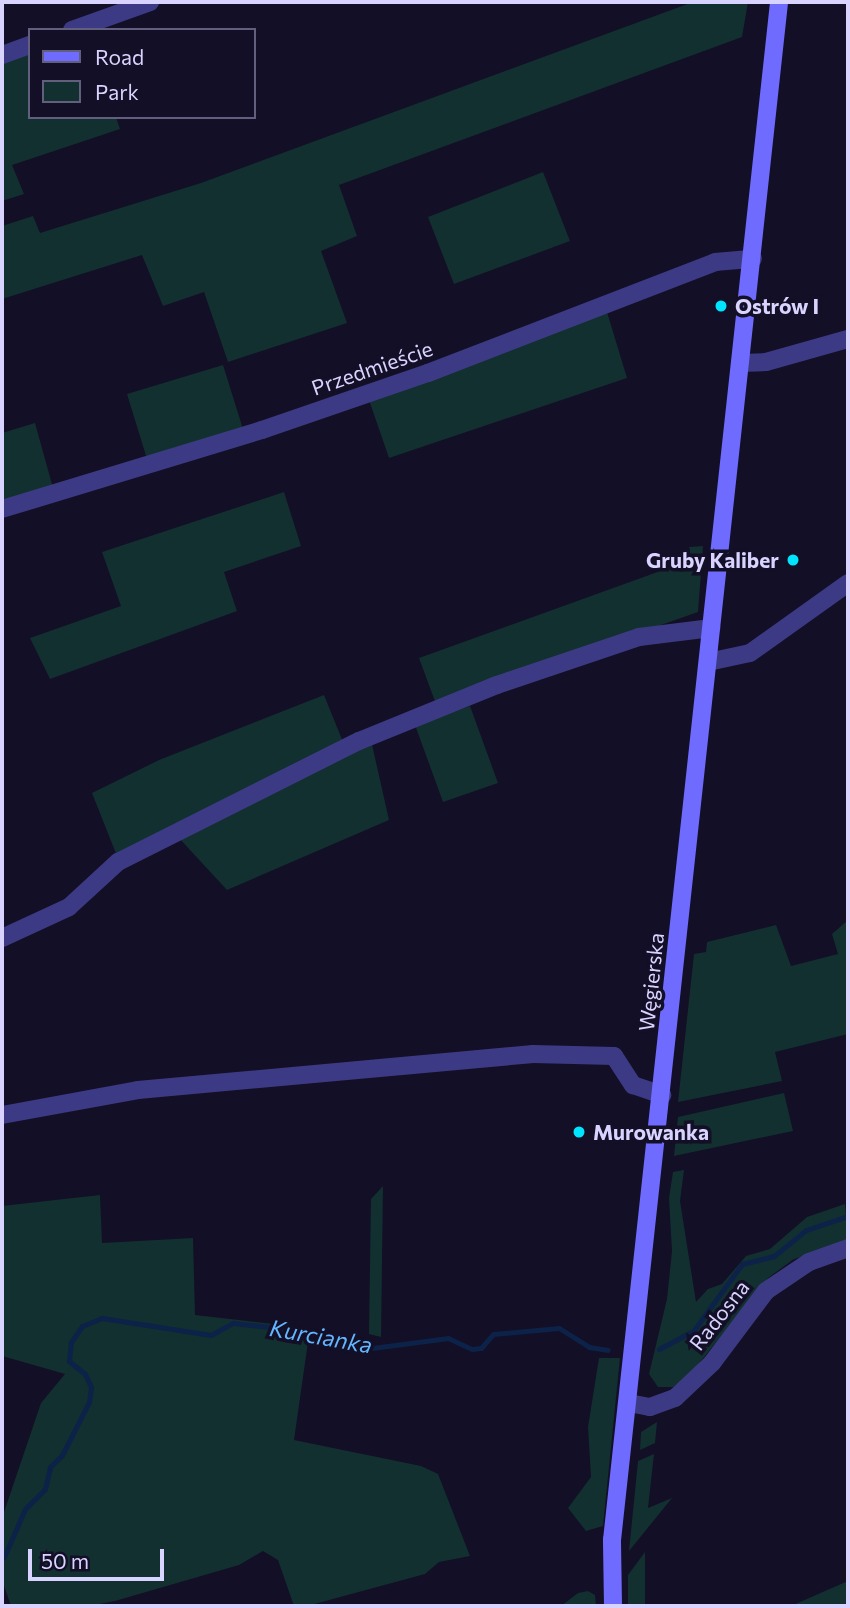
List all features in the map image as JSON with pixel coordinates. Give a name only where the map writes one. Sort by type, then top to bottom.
[{"type":"main road","name":"Węgierska","points":[[613,1606],[612,1540],[629,1403],[779,2]]},
{"type":"street","points":[[78,28],[150,2]]},
{"type":"street","points":[[2,55],[28,46]]},
{"type":"street","name":"Przedmieście","points":[[2,509],[262,430],[449,366],[715,262],[753,259]]},
{"type":"street","points":[[740,363],[766,362],[848,339]]},
{"type":"street","points":[[708,662],[750,653],[848,583]]},
{"type":"street","points":[[2,938],[69,907],[118,862],[359,741],[497,685],[639,637],[711,628]]},
{"type":"street","points":[[2,1115],[138,1090],[533,1054],[614,1056],[634,1085],[662,1096]]},
{"type":"street","name":"Radosna","points":[[629,1403],[650,1407],[675,1398],[712,1363],[765,1290],[809,1262],[848,1248]]},
{"type":"green space","points":[[693,2],[748,2],[742,37],[339,185],[357,236],[321,251],[347,323],[228,362],[204,292],[163,306],[142,255],[2,299],[2,226],[33,216],[40,233],[201,183]]},
{"type":"green space","points":[[28,51],[28,119],[117,119],[120,129],[12,165],[24,194],[2,201],[2,60]]},
{"type":"green space","points":[[543,172],[570,241],[454,284],[428,217]]},
{"type":"green space","points":[[607,312],[627,378],[389,458],[369,400]]},
{"type":"green space","points":[[223,365],[243,429],[147,459],[127,394]]},
{"type":"green space","points":[[35,423],[53,488],[2,503],[2,433]]},
{"type":"green space","points":[[284,492],[301,546],[224,572],[237,611],[50,679],[30,638],[121,606],[102,552]]},
{"type":"green space","points":[[703,546],[698,612],[436,704],[419,658],[688,561],[689,547]]},
{"type":"green space","points":[[324,695],[343,742],[117,856],[92,793],[159,760]]},
{"type":"green space","points":[[470,706],[498,783],[443,802],[415,725]]},
{"type":"green space","points":[[371,740],[389,820],[227,890],[178,837]]},
{"type":"green space","points":[[848,920],[848,1034],[775,1052],[782,1081],[678,1102],[694,954],[706,952],[707,942],[776,925],[791,966],[838,954],[832,934]]},
{"type":"green space","points":[[784,1093],[793,1131],[674,1156],[678,1117]]},
{"type":"green space","points":[[684,1170],[680,1201],[696,1302],[708,1289],[722,1284],[746,1256],[770,1249],[807,1217],[845,1204],[848,1243],[794,1259],[768,1278],[688,1377],[673,1387],[658,1387],[649,1374],[667,1299],[672,1251],[669,1198],[673,1172]]},
{"type":"green space","points":[[383,1186],[381,1337],[369,1334],[371,1199]]},
{"type":"green space","points":[[100,1195],[102,1243],[193,1238],[195,1315],[310,1328],[294,1440],[421,1466],[438,1474],[470,1556],[439,1562],[425,1574],[307,1606],[294,1606],[278,1560],[263,1551],[239,1565],[115,1601],[89,1606],[11,1606],[2,1580],[2,1518],[41,1403],[65,1374],[2,1356],[2,1206]]},
{"type":"green space","points":[[599,1358],[620,1358],[603,1526],[586,1531],[568,1508],[591,1477],[588,1427]]},
{"type":"green space","points":[[657,1422],[655,1443],[640,1450],[641,1432]]},
{"type":"green space","points":[[654,1454],[648,1508],[672,1498],[629,1551],[638,1461]]},
{"type":"green space","points":[[645,1552],[645,1606],[628,1606],[628,1575]]},
{"type":"green space","points":[[848,1581],[848,1606],[791,1606],[825,1591]]},
{"type":"green space","points":[[588,1591],[595,1595],[596,1606],[561,1606],[578,1593]]},
{"type":"waterway","name":"Kurcianka","points":[[659,1349],[694,1330],[742,1264],[774,1256],[806,1230],[848,1216]]},
{"type":"waterway","name":"Kurcianka","points":[[4,1557],[25,1509],[45,1489],[50,1467],[62,1455],[89,1402],[91,1387],[85,1374],[69,1361],[71,1342],[82,1326],[102,1318],[211,1335],[233,1323],[314,1332],[372,1348],[448,1338],[472,1349],[481,1348],[493,1334],[559,1328],[589,1347],[608,1350]]},
{"type":"place","name":"Ostrów I","points":[[721,306]]},
{"type":"place","name":"Gruby Kaliber","points":[[793,560]]},
{"type":"place","name":"Murowanka","points":[[579,1132]]}]
